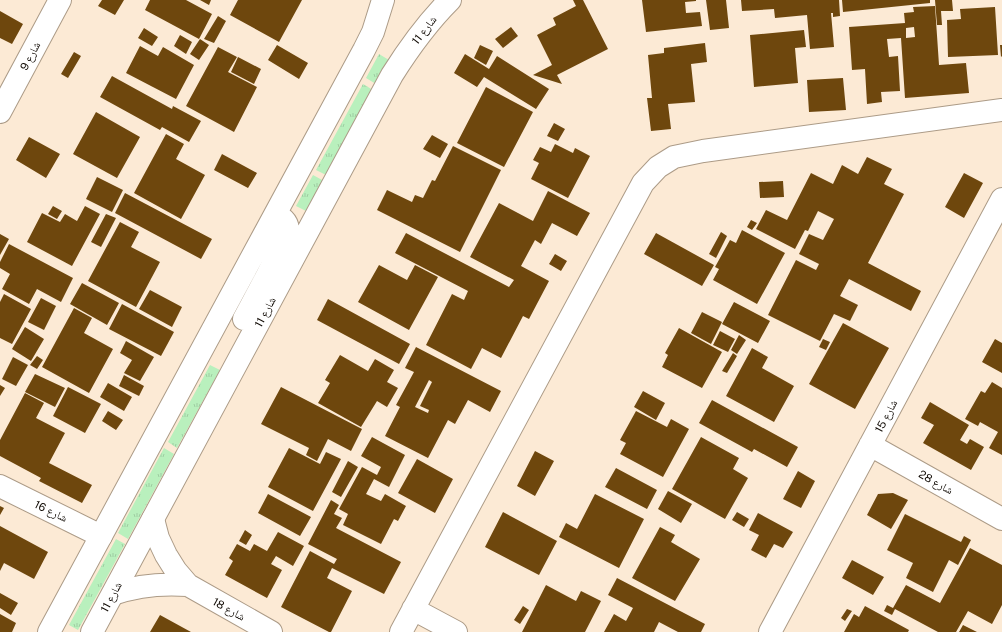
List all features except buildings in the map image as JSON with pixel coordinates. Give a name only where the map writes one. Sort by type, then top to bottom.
[{"type":"street","name":"شارع 9","points":[[0,112],[60,0]]},
{"type":"street","points":[[49,632],[364,50],[373,32],[383,0]]},
{"type":"street","name":"شارع 11","points":[[92,632],[392,76],[418,36],[450,0]]},
{"type":"street","points":[[401,632],[643,182],[658,167],[674,157],[703,151],[997,114]]},
{"type":"street","name":"شارع 15","points":[[770,632],[1002,199]]},
{"type":"street","points":[[239,360],[237,342],[238,333],[288,236],[288,226],[281,217],[276,215]]},
{"type":"street","name":"شارع 28","points":[[870,445],[1002,519]]},
{"type":"street","name":"شارع 16","points":[[0,486],[101,536]]},
{"type":"street","name":"شارع 18","points":[[153,520],[158,538],[166,555],[176,571],[188,585],[271,632]]},
{"type":"street","name":"شارع 18","points":[[113,594],[150,584],[169,583],[188,585]]},
{"type":"street","points":[[413,609],[456,632]]},
{"type":"green space","points":[[379,54],[389,60],[376,84],[366,78]]},
{"type":"green space","points":[[363,84],[373,90],[326,175],[316,170]]},
{"type":"green space","points":[[313,175],[324,181],[306,211],[296,206]]},
{"type":"green space","points":[[210,365],[220,370],[177,448],[168,442]]},
{"type":"green space","points":[[164,448],[174,454],[128,539],[118,533]]},
{"type":"green space","points":[[116,539],[125,544],[78,630],[69,625]]}]
